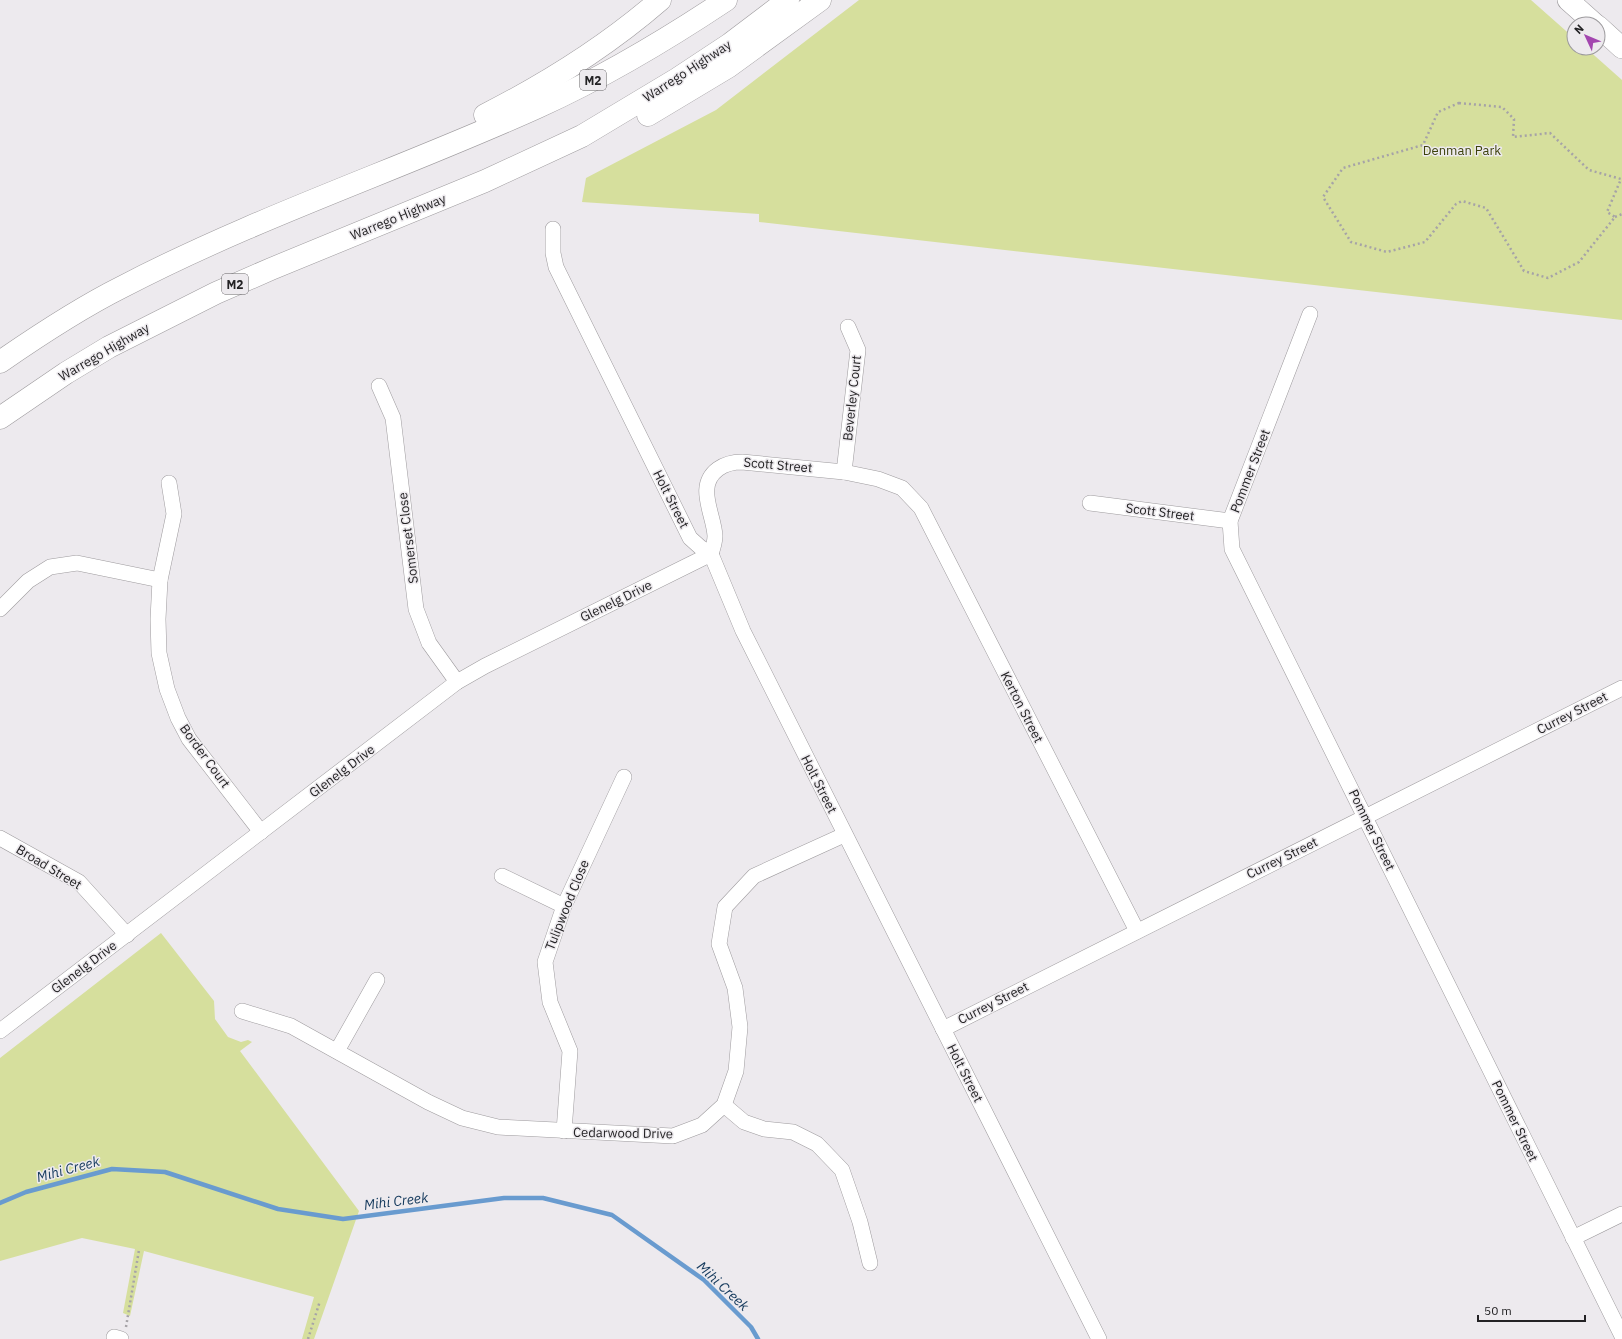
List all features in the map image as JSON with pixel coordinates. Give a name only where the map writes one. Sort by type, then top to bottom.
[{"type":"highway","points":[[450,144],[479,118],[558,75],[600,47],[660,0]]},
{"type":"highway","name":"M2","points":[[0,362],[120,287],[194,251],[256,224],[538,107],[586,84],[641,54],[726,0]]},
{"type":"highway","name":"Warrego Highway","points":[[0,418],[109,347],[216,293],[313,251],[426,206],[582,136],[677,79],[730,44],[788,0]]},
{"type":"highway","points":[[530,160],[570,155],[649,114],[728,67],[820,0]]},
{"type":"main road","points":[[1568,0],[1586,16]]},
{"type":"main road","points":[[1606,33],[1622,48]]},
{"type":"street","name":"Holt Street","points":[[553,228],[554,258],[559,273],[690,538],[700,548],[711,554],[740,626],[1099,1339]]},
{"type":"street","name":"Pommer Street","points":[[1310,314],[1230,521],[1232,549],[1622,1336]]},
{"type":"street","name":"Beverley Court","points":[[844,472],[858,350],[848,327]]},
{"type":"street","name":"Somerset Close","points":[[378,386],[393,418],[416,609],[429,642],[457,682]]},
{"type":"street","name":"Scott Street","points":[[711,554],[715,536],[708,509],[707,491],[710,480],[715,472],[726,464],[737,462],[844,472],[878,479],[902,488]]},
{"type":"street","name":"Border Court","points":[[169,483],[174,514],[160,580],[158,619],[159,653],[167,690],[178,718],[189,739],[261,832]]},
{"type":"street","name":"Kerton Street","points":[[902,488],[921,508],[1137,931]]},
{"type":"street","name":"Scott Street","points":[[1090,503],[1230,521]]},
{"type":"street","name":"Glenelg Drive","points":[[0,1031],[457,682],[485,666],[711,554]]},
{"type":"street","points":[[0,609],[28,581],[50,567],[77,563],[160,580]]},
{"type":"street","name":"Currey Street","points":[[943,1029],[1622,688]]},
{"type":"street","name":"Tulipwood Close","points":[[564,1131],[570,1051],[550,1002],[545,962],[564,906],[624,777]]},
{"type":"street","name":"Cedarwood Drive","points":[[242,1011],[291,1026],[428,1102],[462,1118],[498,1127],[673,1136],[702,1125],[724,1105],[736,1071],[740,1027],[735,988],[719,944],[725,907],[754,876],[844,835]]},
{"type":"street","name":"Broad Street","points":[[0,838],[79,882],[127,935]]},
{"type":"street","points":[[502,876],[564,906]]},
{"type":"street","points":[[337,1051],[377,980]]},
{"type":"street","points":[[724,1105],[744,1122],[764,1129],[793,1132],[817,1144],[842,1170],[860,1222],[870,1264]]},
{"type":"street","points":[[1573,1238],[1622,1214]]},
{"type":"path","points":[[1615,217],[1607,212],[1621,179],[1589,170],[1550,133],[1513,137],[1514,119],[1502,107],[1459,103],[1438,112],[1423,144],[1343,168],[1323,197],[1351,242],[1386,252],[1425,242],[1456,204],[1462,201],[1479,205],[1486,208],[1524,271],[1548,278],[1578,262],[1615,217],[1622,214]]},
{"type":"path","points":[[120,1336],[127,1312],[139,1250]]},
{"type":"path","points":[[308,1339],[320,1301]]},
{"type":"green space","name":"Denman Park","points":[[859,0],[1531,0],[1566,31],[1566,56],[1595,56],[1622,80],[1622,320],[759,222],[759,214],[582,202],[586,178],[716,110]]},
{"type":"green space","points":[[161,933],[214,1001],[215,1019],[228,1037],[241,1042],[248,1040],[252,1042],[240,1051],[359,1211],[314,1339],[302,1339],[314,1297],[144,1251],[130,1316],[123,1313],[135,1249],[82,1238],[0,1261],[0,1058]]},
{"type":"waterway","name":"Mihi Creek","points":[[0,1203],[26,1192],[112,1169],[165,1172],[278,1209],[343,1219],[504,1198],[543,1198],[612,1215],[704,1280],[751,1327],[758,1339]]}]
